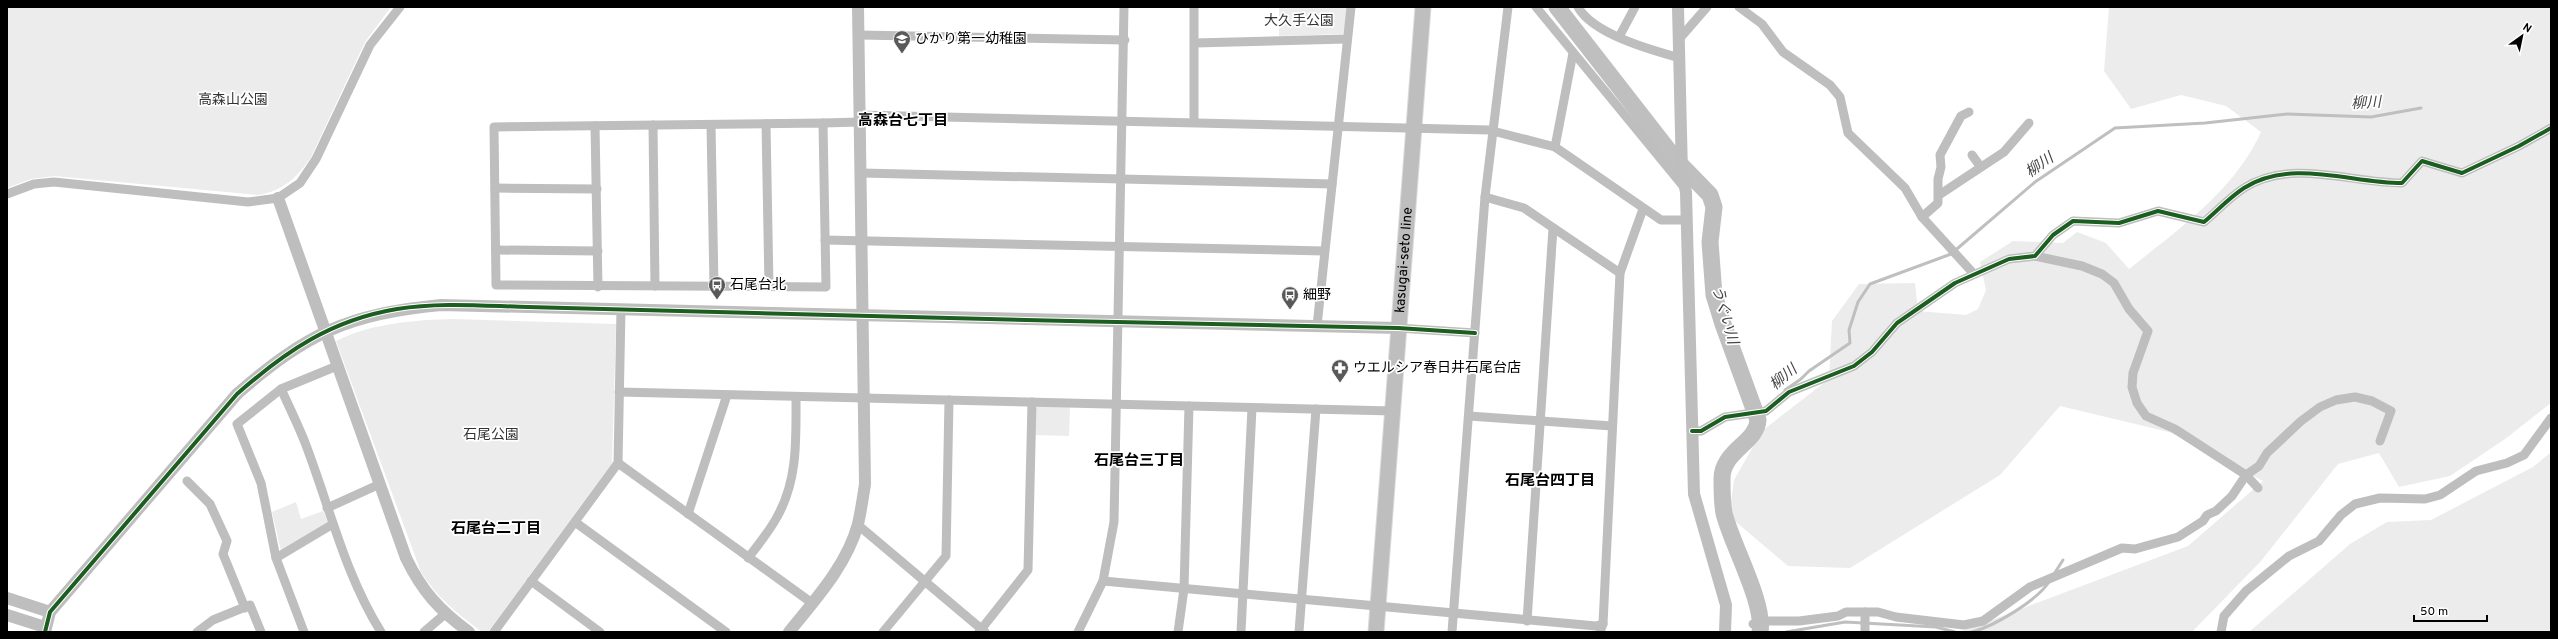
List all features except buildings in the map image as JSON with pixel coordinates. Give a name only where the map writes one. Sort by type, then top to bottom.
[{"type":"main road","name":"kasugai-seto line","points":[[1376,632],[1423,7]]},
{"type":"street","points":[[7,194],[34,184],[54,182],[248,202],[278,198],[300,183],[316,159],[370,45],[400,7]]},
{"type":"street","points":[[789,632],[832,577],[858,525],[865,484],[862,174],[858,7]]},
{"type":"street","points":[[1078,632],[1103,581],[1114,522],[1125,40],[1124,7]]},
{"type":"street","points":[[1194,7],[1194,122]]},
{"type":"street","points":[[1317,326],[1351,7]]},
{"type":"street","points":[[1452,632],[1485,197],[1508,7]]},
{"type":"street","points":[[1536,7],[1573,53],[1682,174]]},
{"type":"street","points":[[1619,37],[1634,7]]},
{"type":"street","points":[[1678,7],[1680,38],[1682,174],[1686,192],[1694,494],[1726,605],[1725,632]]},
{"type":"street","points":[[1680,38],[1707,7]]},
{"type":"street","points":[[1739,7],[1762,24],[1783,52],[1830,85],[1840,98],[1848,133],[1905,188],[1922,217],[1973,274]]},
{"type":"street","points":[[1580,8],[1600,28],[1619,37],[1680,58]]},
{"type":"street","points":[[859,35],[1125,40]]},
{"type":"street","points":[[1195,43],[1347,39]]},
{"type":"street","points":[[1555,147],[1573,53]]},
{"type":"street","points":[[1922,217],[1938,203],[1940,155],[1961,116],[1969,112]]},
{"type":"street","points":[[823,123],[826,287],[496,285],[494,127],[823,123],[860,118],[1194,122],[1414,127],[1493,131],[1555,147],[1661,220],[1686,220]]},
{"type":"street","points":[[1939,195],[1980,166],[2004,152],[2029,122]]},
{"type":"street","points":[[766,124],[769,287]]},
{"type":"street","points":[[653,125],[656,286]]},
{"type":"street","points":[[711,125],[714,286]]},
{"type":"street","points":[[595,126],[598,286]]},
{"type":"street","points":[[2035,256],[2053,235],[2073,221],[2119,223],[2158,211],[2204,222],[2243,189],[2260,180],[2278,175],[2305,172],[2340,178],[2402,183],[2422,161],[2462,173],[2519,146],[2551,128]]},
{"type":"street","points":[[1972,156],[1980,166]]},
{"type":"street","points":[[862,174],[1332,184]]},
{"type":"street","points":[[495,188],[597,189]]},
{"type":"street","points":[[1485,197],[1524,208],[1620,273]]},
{"type":"street","points":[[278,198],[406,558],[418,583],[445,614],[469,632]]},
{"type":"street","points":[[1103,581],[1301,598],[1453,615],[1596,626],[1602,628],[1620,273],[1643,209]]},
{"type":"street","points":[[1527,621],[1553,228]]},
{"type":"street","points":[[826,240],[862,242],[1324,251]]},
{"type":"street","points":[[496,250],[598,251]]},
{"type":"street","points":[[1692,431],[1701,430],[1725,417],[1766,411],[1789,392],[1854,366],[1869,355],[1897,323],[1914,309],[1973,274],[2010,258],[2035,256],[2082,266],[2114,282],[2129,309],[2148,331],[2133,373],[2132,387],[2137,404],[2146,416],[2175,429],[2246,475],[2258,488]]},
{"type":"street","points":[[7,615],[45,630],[50,612],[236,394],[270,365],[324,330],[364,317],[398,309],[441,305],[621,309],[863,317],[1398,328],[1475,333]]},
{"type":"street","points":[[494,632],[618,463],[621,309]]},
{"type":"street","points":[[304,632],[276,558],[261,483],[237,424],[282,390],[337,366]]},
{"type":"street","points":[[282,390],[304,440],[332,524],[365,606],[381,632]]},
{"type":"street","points":[[619,392],[1252,408],[1393,410]]},
{"type":"street","points":[[688,514],[727,395]]},
{"type":"street","points":[[748,558],[777,518],[789,492],[795,463],[796,397]]},
{"type":"street","points":[[1753,624],[1767,621],[1799,621],[1838,616],[1846,612],[1865,612],[1964,625],[1983,621],[2030,587],[2122,548],[2135,549],[2178,537],[2216,511],[2232,496],[2246,475],[2259,466],[2267,453],[2301,421],[2320,407],[2336,400],[2355,397],[2372,401],[2391,411],[2380,441]]},
{"type":"street","points":[[883,632],[946,556],[949,400]]},
{"type":"street","points":[[858,525],[982,631],[1028,570],[1032,402]]},
{"type":"street","points":[[1178,632],[1184,588],[1188,406]]},
{"type":"street","points":[[1241,632],[1252,408]]},
{"type":"street","points":[[1299,632],[1316,409]]},
{"type":"street","points":[[1469,416],[1612,426]]},
{"type":"street","points":[[2221,632],[2224,616],[2246,591],[2289,556],[2319,541],[2341,515],[2355,504],[2380,498],[2419,500],[2440,495],[2476,471],[2508,463],[2524,455],[2551,418]]},
{"type":"street","points":[[618,463],[812,603]]},
{"type":"street","points":[[187,481],[210,504],[224,534],[227,541],[223,554],[245,608]]},
{"type":"street","points":[[327,508],[380,484]]},
{"type":"street","points":[[575,522],[726,632]]},
{"type":"street","points":[[276,558],[332,524]]},
{"type":"street","points":[[531,581],[600,632]]},
{"type":"street","points":[[7,598],[50,612]]},
{"type":"street","points":[[197,632],[213,620],[250,606],[262,632]]},
{"type":"street","points":[[1865,612],[1865,632]]},
{"type":"street","points":[[424,632],[445,614]]},
{"type":"green space","name":"高森山公園","points":[[7,7],[391,7],[365,42],[311,157],[301,171],[289,182],[275,190],[258,195],[54,176],[31,179],[7,188]]},
{"type":"green space","name":"大久手公園","points":[[1279,7],[1347,7],[1345,32],[1342,34],[1279,36]]},
{"type":"green space","points":[[2109,7],[2551,7],[2551,403],[2505,439],[2450,476],[2399,487],[2379,453],[2338,464],[2261,561],[2192,632],[1960,632],[2188,546],[2263,481],[2169,432],[2060,406],[2000,475],[1850,568],[1788,566],[1729,516],[1734,480],[1762,431],[1829,379],[1832,321],[1859,284],[1915,283],[1918,311],[1966,315],[1978,309],[1986,290],[1980,262],[2013,241],[2063,243],[2077,232],[2106,243],[2129,269],[2204,208],[2221,191],[2250,153],[2261,132],[2226,106],[2181,95],[2131,109],[2104,71]]},
{"type":"green space","name":"石尾公園","points":[[454,319],[616,324],[612,463],[488,632],[482,632],[448,605],[434,590],[421,572],[336,341],[379,326],[424,320]]},
{"type":"green space","points":[[1038,406],[1070,407],[1069,436],[1035,435],[1035,409]]},
{"type":"green space","points":[[2551,452],[2551,632],[2249,632],[2350,544],[2387,522],[2431,520],[2533,467]]},
{"type":"green space","points":[[296,502],[301,519],[323,511],[328,523],[281,551],[272,512]]},
{"type":"waterway","name":"うぐい川","points":[[1557,7],[1676,160],[1710,195],[1714,207],[1710,242],[1714,295],[1758,420],[1752,435],[1733,454],[1723,470],[1722,496],[1724,513],[1728,526],[1753,590],[1760,620],[1760,632]]},
{"type":"waterway","name":"柳川","points":[[1785,390],[1801,379],[1809,371],[1850,343],[1849,330],[1858,302],[1870,284],[1951,254],[2035,182],[2115,128],[2205,123],[2287,114],[2371,117],[2421,108]]},
{"type":"waterway","points":[[2054,574],[2063,560]]},
{"type":"waterway","points":[[1972,632],[2003,619],[2025,605],[2049,582]]},
{"type":"waterway","points":[[1786,632],[1845,622],[1936,627],[1955,632]]},
{"type":"cycle path","points":[[1692,431],[1701,431],[1725,417],[1766,411],[1789,392],[1854,366],[1872,352],[1897,323],[1955,283],[2009,259],[2035,256],[2053,235],[2073,221],[2119,223],[2158,211],[2204,222],[2244,188],[2262,179],[2282,175],[2301,173],[2322,174],[2382,182],[2402,183],[2422,161],[2462,173],[2519,146],[2551,128]]},
{"type":"cycle path","points":[[45,632],[50,612],[237,394],[255,378],[292,351],[330,329],[373,314],[413,307],[479,305],[916,318],[1398,328],[1475,333]]},
{"type":"place","name":"ひかり第一幼稚園","points":[[902,54]]},
{"type":"place","name":"石尾台北","points":[[717,300]]},
{"type":"place","name":"細野","points":[[1290,310]]},
{"type":"place","name":"ウエルシア春日井石尾台店","points":[[1340,383]]},
{"type":"district","name":"高森台七丁目","points":[[903,121]]},
{"type":"district","name":"石尾台三丁目","points":[[1139,461]]},
{"type":"district","name":"石尾台四丁目","points":[[1550,481]]},
{"type":"district","name":"石尾台二丁目","points":[[496,529]]}]
